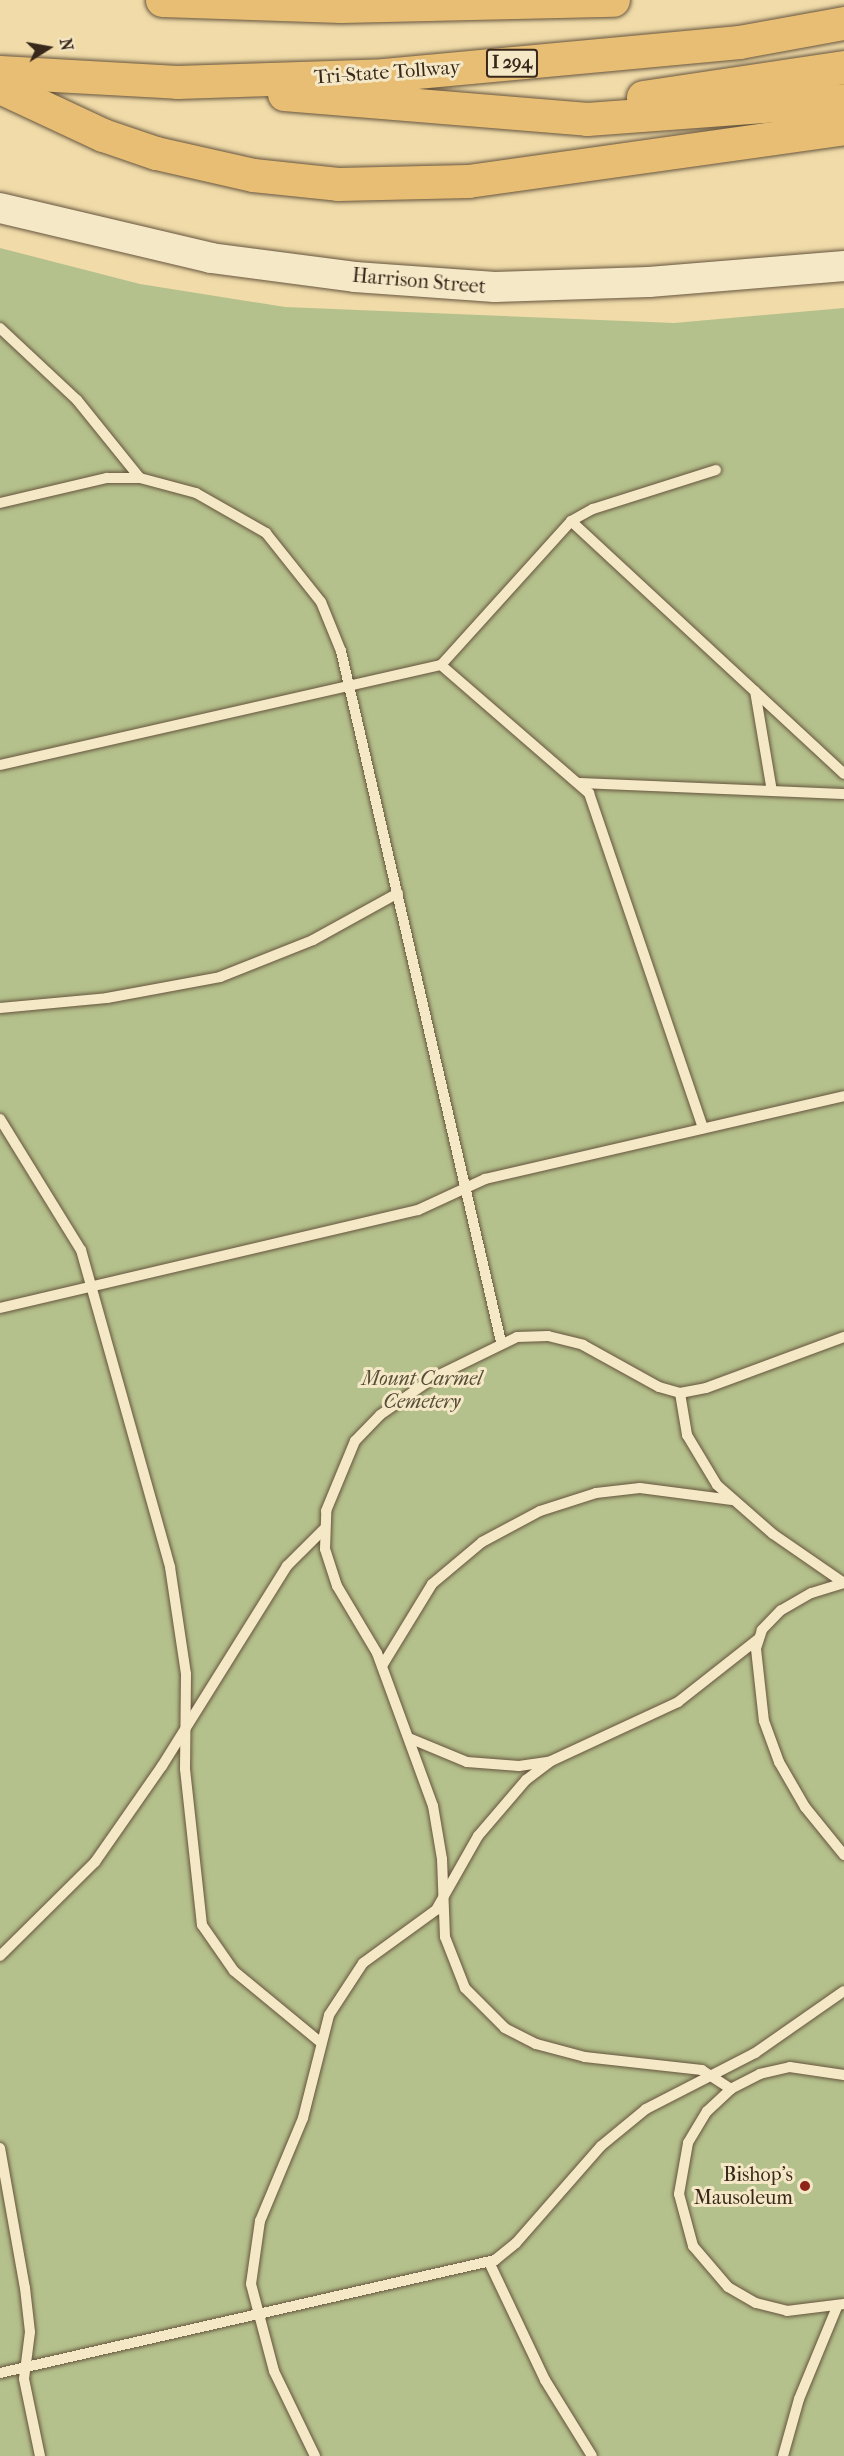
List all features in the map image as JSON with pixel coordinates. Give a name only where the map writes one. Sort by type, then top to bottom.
[{"type":"highway","points":[[162,0],[476,6],[613,0]]},
{"type":"highway","name":"Tri-State Tollway","points":[[0,72],[177,82],[384,75],[739,42],[844,23]]},
{"type":"highway","points":[[438,110],[622,100],[844,67]]},
{"type":"highway","points":[[177,82],[438,110],[587,119],[844,100]]},
{"type":"highway","points":[[0,87],[103,135],[156,153],[253,175],[338,184],[468,181],[844,128]]},
{"type":"main road","name":"Harrison Street","points":[[0,208],[211,258],[355,277],[495,288],[649,282],[844,266]]},
{"type":"lane","points":[[0,328],[78,400],[140,478]]},
{"type":"lane","points":[[0,765],[441,664],[571,521],[593,509],[716,470]]},
{"type":"lane","points":[[0,502],[88,481],[140,478],[218,503],[266,533],[321,602],[349,684],[501,1342]]},
{"type":"lane","points":[[571,521],[844,774]]},
{"type":"lane","points":[[441,664],[579,783],[595,806],[703,1128]]},
{"type":"lane","points":[[755,692],[772,791]]},
{"type":"lane","points":[[579,783],[844,794]]},
{"type":"lane","points":[[0,1008],[107,998],[220,977],[313,940],[398,894]]},
{"type":"lane","points":[[0,1308],[410,1212],[485,1179],[844,1096]]},
{"type":"lane","points":[[0,1119],[66,1220],[93,1286],[177,1599],[186,1674],[185,1726],[192,1869],[202,1925],[234,1971],[320,2042]]},
{"type":"lane","points":[[731,2089],[710,2074],[585,2057],[536,2044],[505,2028],[475,2001],[456,1974],[444,1937],[434,1806],[382,1666],[336,1586],[324,1529],[338,1477],[366,1427],[412,1391],[501,1342],[533,1334],[564,1339],[680,1393],[844,1337]]},
{"type":"lane","points":[[680,1393],[682,1421],[694,1451],[732,1500],[844,1583]]},
{"type":"lane","points":[[382,1666],[432,1584],[482,1542],[540,1511],[596,1493],[640,1488],[732,1500]]},
{"type":"lane","points":[[0,1956],[95,1862],[185,1726],[286,1566],[324,1529]]},
{"type":"lane","points":[[315,2456],[274,2371],[257,2315],[251,2284],[254,2246],[303,2118],[328,2014],[349,1978],[443,1902],[493,1815],[526,1780],[551,1761],[658,1714],[758,1639],[768,1622],[796,1601],[844,1583]]},
{"type":"lane","points":[[758,1639],[758,1682],[770,1739],[806,1808],[844,1855]]},
{"type":"lane","points":[[408,1738],[467,1762],[519,1766],[551,1761]]},
{"type":"lane","points":[[0,2373],[489,2262],[516,2243],[580,2168],[622,2128],[670,2093],[786,2034],[844,1991]]},
{"type":"lane","points":[[840,2305],[803,2312],[756,2303],[714,2275],[693,2246],[681,2211],[683,2159],[696,2126],[731,2089],[760,2074],[790,2067],[844,2075]]},
{"type":"lane","points":[[0,2148],[26,2288],[30,2332],[24,2367],[25,2397],[40,2456]]},
{"type":"lane","points":[[489,2262],[544,2379],[592,2456]]},
{"type":"lane","points":[[783,2456],[799,2399],[840,2305]]},
{"type":"green space","name":"Mount Carmel Cemetery","points":[[0,248],[140,284],[285,307],[674,323],[844,308],[844,2456],[0,2456]]},
{"type":"place","name":"Bishop's Mausoleum","points":[[805,2186]]}]
